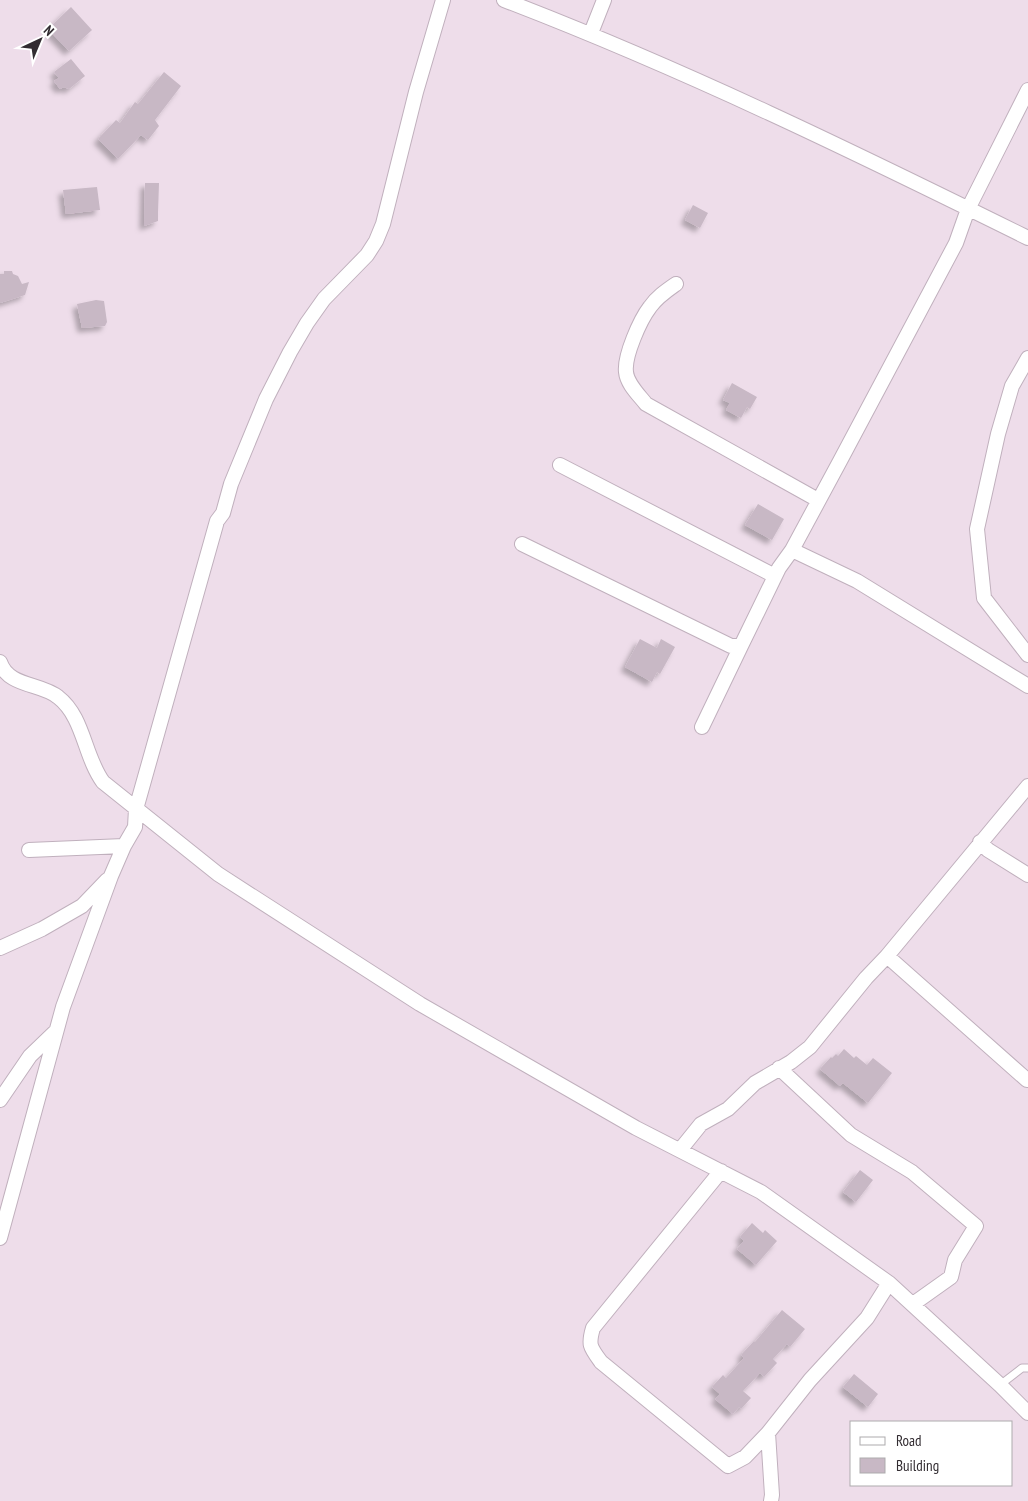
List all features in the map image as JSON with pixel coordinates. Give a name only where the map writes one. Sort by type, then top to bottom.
[{"type":"street","points":[[0,1238],[63,1007],[111,876],[134,827],[136,809],[217,521],[223,513],[231,484],[266,398],[307,322],[336,286],[367,256],[376,241],[383,224],[416,92],[444,0]]},
{"type":"street","points":[[504,0],[591,33],[789,121],[1028,238]]},
{"type":"street","points":[[591,33],[604,0]]},
{"type":"street","points":[[702,727],[775,576],[792,550],[956,243],[968,208],[1028,90]]},
{"type":"street","points":[[676,284],[662,293],[649,308],[628,351],[626,372],[629,381],[646,404],[818,500]]},
{"type":"street","points":[[1028,358],[1012,386],[998,434],[977,529],[984,598],[1028,654]]},
{"type":"street","points":[[560,464],[775,576]]},
{"type":"street","points":[[522,544],[731,646],[742,646]]},
{"type":"street","points":[[792,550],[857,581],[1028,686]]},
{"type":"street","points":[[0,662],[10,677],[54,694],[67,705],[79,726],[95,771],[103,782],[218,874],[420,1004],[636,1128],[762,1192],[889,1283],[1028,1413]]},
{"type":"street","points":[[680,1150],[701,1124],[728,1109],[755,1083],[810,1047],[1028,786]]},
{"type":"street","points":[[980,842],[988,850],[1028,875]]},
{"type":"street","points":[[29,850],[124,846]]},
{"type":"street","points":[[0,948],[42,929],[82,906],[111,876]]},
{"type":"street","points":[[887,956],[1027,1080]]},
{"type":"street","points":[[0,1100],[30,1056],[57,1031]]},
{"type":"street","points":[[780,1068],[851,1135],[912,1172],[976,1226],[955,1260],[951,1278],[913,1304]]},
{"type":"street","points":[[721,1172],[593,1328],[589,1342],[592,1350],[601,1362],[728,1466],[744,1457],[768,1433],[810,1380],[867,1318],[889,1283]]},
{"type":"street","points":[[768,1433],[771,1501]]},
{"type":"lane","points":[[1000,1385],[1022,1368],[1028,1368]]},
{"type":"building","points":[[71,7],[92,30],[69,51],[48,29]]},
{"type":"building","points":[[71,59],[85,76],[69,89],[64,87],[60,89],[54,81],[59,78],[54,72]]},
{"type":"building","points":[[164,72],[181,86],[155,120],[159,126],[148,140],[141,135],[118,159],[98,139],[116,120],[120,123],[135,102],[138,104]]},
{"type":"building","points":[[145,183],[159,183],[158,221],[144,226]]},
{"type":"building","points":[[97,187],[100,210],[66,214],[63,190]]},
{"type":"building","points":[[693,205],[708,213],[700,228],[685,220]]},
{"type":"building","points":[[4,271],[12,271],[13,274],[18,276],[22,284],[29,282],[25,295],[0,303],[0,274],[4,274]]},
{"type":"building","points":[[96,300],[104,301],[107,322],[105,326],[82,328],[77,304]]},
{"type":"building","points":[[732,383],[757,397],[750,409],[747,407],[741,418],[726,410],[730,403],[723,400]]},
{"type":"building","points":[[758,504],[784,519],[772,540],[745,525]]},
{"type":"building","points":[[640,639],[657,648],[661,639],[675,647],[660,674],[657,672],[652,682],[625,667]]},
{"type":"building","points":[[844,1049],[854,1058],[856,1056],[867,1065],[873,1058],[892,1073],[868,1103],[843,1083],[840,1086],[820,1069],[831,1057],[836,1054],[838,1056]]},
{"type":"building","points":[[860,1170],[873,1180],[856,1202],[843,1192]]},
{"type":"building","points":[[752,1223],[763,1233],[765,1230],[777,1241],[756,1265],[737,1249],[744,1241],[740,1237]]},
{"type":"building","points":[[782,1310],[805,1329],[790,1347],[787,1344],[773,1359],[777,1363],[764,1377],[760,1373],[743,1391],[751,1398],[741,1409],[739,1407],[733,1414],[715,1399],[720,1394],[712,1387],[723,1375],[726,1378],[744,1358],[741,1355],[755,1342]]},
{"type":"building","points":[[854,1374],[878,1394],[868,1407],[843,1387]]}]
